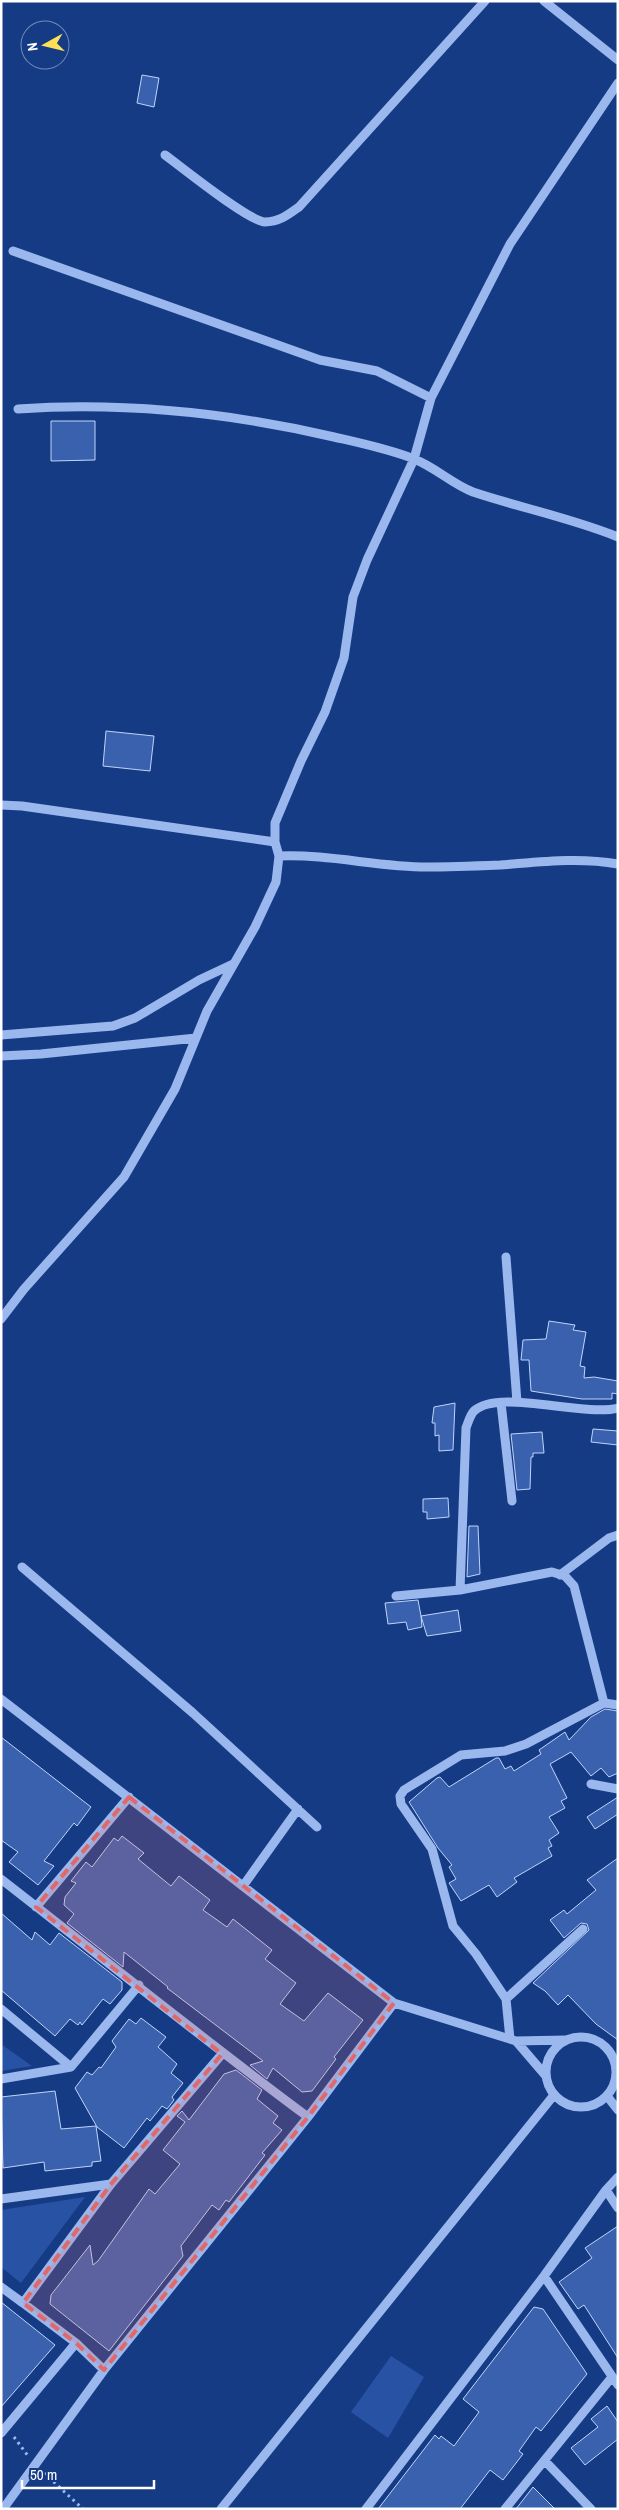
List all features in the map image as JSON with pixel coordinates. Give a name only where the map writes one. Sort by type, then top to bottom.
[{"type":"street","points":[[166,155],[242,211],[262,222],[280,220],[299,207],[485,1]]},
{"type":"street","points":[[544,1],[618,60]]},
{"type":"street","points":[[1,1319],[24,1289],[124,1177],[175,1090],[207,1011],[255,927],[276,882],[279,856],[275,842],[275,823],[301,761],[325,712],[344,658],[353,597],[363,569],[414,459],[431,398],[510,244],[618,83]]},
{"type":"street","points":[[13,251],[320,360],[376,371],[431,398]]},
{"type":"street","points":[[18,409],[68,405],[199,413],[290,427],[414,459],[442,473],[465,489],[579,522],[618,537]]},
{"type":"street","points":[[1,805],[22,806],[275,842]]},
{"type":"street","points":[[279,856],[306,855],[357,863],[425,867],[500,865],[548,860],[618,864]]},
{"type":"street","points":[[1,1035],[113,1026],[135,1018],[199,980],[233,964]]},
{"type":"street","points":[[1,1056],[41,1054],[196,1038]]},
{"type":"street","points":[[506,1257],[517,1402]]},
{"type":"street","points":[[460,1590],[466,1428],[473,1412],[483,1405],[517,1402],[576,1410],[609,1410],[618,1408]]},
{"type":"street","points":[[501,1403],[512,1500]]},
{"type":"street","points":[[560,1575],[609,1538],[618,1535]]},
{"type":"street","points":[[22,1567],[193,1713],[317,1827]]},
{"type":"street","points":[[396,1596],[460,1590],[552,1572],[565,1576],[574,1586],[604,1703]]},
{"type":"street","points":[[1,1699],[394,2003],[513,2040],[566,2040],[587,2037],[597,2040],[616,2061],[615,2080],[607,2096],[587,2108],[569,2105],[554,2096],[546,2076],[513,2040],[506,1999],[476,1954],[453,1926],[432,1849],[401,1804],[400,1796],[404,1790],[461,1755],[505,1751],[526,1744],[604,1703],[618,1705]]},
{"type":"street","points":[[591,1784],[618,1789]]},
{"type":"street","points":[[36,1907],[128,1797]]},
{"type":"street","points":[[243,1886],[298,1809]]},
{"type":"street","points":[[1,1879],[139,1985],[222,2054],[308,2117]]},
{"type":"street","points":[[506,1999],[583,1929]]},
{"type":"street","points":[[1,2079],[71,2067],[139,1985]]},
{"type":"street","points":[[3,2509],[104,2370],[308,2117],[394,2003]]},
{"type":"street","points":[[1,2009],[71,2067]]},
{"type":"street","points":[[546,2076],[550,2055],[566,2040]]},
{"type":"street","points":[[23,2303],[111,2184],[222,2054]]},
{"type":"street","points":[[221,2509],[554,2096]]},
{"type":"street","points":[[607,2096],[618,2110]]},
{"type":"street","points":[[366,2509],[544,2276],[606,2190],[618,2177]]},
{"type":"street","points":[[1,2198],[111,2184]]},
{"type":"street","points":[[606,2190],[618,2208]]},
{"type":"street","points":[[505,2509],[615,2381],[544,2276]]},
{"type":"street","points":[[1,2287],[76,2343],[104,2370]]},
{"type":"street","points":[[3,2427],[76,2343]]},
{"type":"street","points":[[545,2461],[591,2509]]},
{"type":"path","points":[[3,2427],[35,2465],[83,2509]]},
{"type":"highlighted area","points":[[129,1797],[394,2003],[308,2117],[104,2370],[76,2343],[23,2303],[111,2184],[222,2054],[36,1907]]},
{"type":"shaded area","points":[[1,2044],[32,2066],[1,2071]]},
{"type":"shaded area","points":[[85,2197],[21,2283],[1,2267],[1,2210]]},
{"type":"shaded area","points":[[391,2356],[424,2377],[388,2438],[351,2412]]},
{"type":"building","points":[[142,75],[159,78],[154,107],[137,103]]},
{"type":"building","points":[[51,421],[95,421],[95,460],[51,461]]},
{"type":"building","points":[[106,731],[154,736],[150,771],[103,766]]},
{"type":"building","points":[[549,1321],[575,1325],[573,1330],[586,1332],[580,1366],[585,1367],[584,1378],[594,1377],[618,1381],[618,1394],[612,1393],[612,1399],[582,1399],[531,1391],[529,1360],[521,1360],[523,1340],[546,1339]]},
{"type":"building","points":[[455,1403],[453,1450],[439,1451],[439,1435],[435,1436],[435,1423],[432,1423],[434,1407]]},
{"type":"building","points":[[593,1429],[618,1431],[618,1445],[591,1442]]},
{"type":"building","points":[[542,1432],[544,1453],[533,1453],[533,1457],[531,1457],[530,1489],[517,1490],[511,1434]]},
{"type":"building","points":[[448,1498],[449,1517],[427,1519],[427,1512],[423,1512],[423,1499]]},
{"type":"building","points":[[469,1526],[478,1526],[480,1574],[467,1577]]},
{"type":"building","points":[[418,1600],[422,1627],[408,1630],[406,1622],[388,1624],[385,1603]]},
{"type":"building","points":[[458,1610],[461,1631],[427,1636],[421,1616]]},
{"type":"building","points":[[605,1709],[618,1711],[618,1773],[609,1777],[601,1768],[591,1776],[571,1752],[550,1764],[567,1798],[561,1801],[565,1808],[549,1817],[559,1833],[549,1840],[552,1846],[548,1848],[552,1856],[514,1878],[517,1882],[497,1897],[489,1885],[461,1901],[449,1883],[456,1879],[449,1867],[452,1865],[438,1848],[409,1802],[437,1778],[440,1777],[449,1787],[496,1758],[499,1758],[505,1769],[511,1766],[514,1771],[541,1754],[539,1750],[565,1732],[569,1740],[591,1717]]},
{"type":"building","points":[[1,1737],[91,1807],[77,1826],[74,1823],[44,1861],[54,1866],[38,1885],[9,1862],[18,1852],[1,1840]]},
{"type":"building","points":[[618,1797],[618,1814],[595,1829],[587,1817]]},
{"type":"building","points":[[122,1836],[144,1853],[138,1859],[171,1886],[179,1876],[210,1900],[203,1910],[227,1927],[233,1919],[272,1950],[265,1959],[296,1983],[280,2004],[304,2021],[328,1993],[363,2020],[334,2057],[336,2059],[312,2091],[302,2092],[273,2068],[267,2079],[250,2065],[263,2061],[167,1988],[124,1952],[123,1967],[67,1923],[74,1914],[64,1905],[65,1897],[76,1883],[71,1881],[86,1862],[92,1867],[114,1838],[118,1841]]},
{"type":"building","points":[[618,1858],[618,2040],[596,2024],[568,1995],[558,2005],[545,1991],[533,1983],[589,1930],[587,1924],[581,1923],[564,1938],[550,1920],[564,1910],[567,1914],[596,1890],[587,1880]]},
{"type":"building","points":[[1,1913],[32,1940],[35,1932],[50,1945],[59,1933],[122,1982],[122,1990],[110,2004],[103,1999],[82,2025],[80,2022],[78,2025],[70,2019],[55,2036],[1,1990]]},
{"type":"building","points":[[141,2018],[166,2037],[158,2047],[177,2064],[171,2073],[183,2083],[172,2097],[174,2100],[167,2109],[162,2106],[150,2121],[147,2118],[124,2148],[97,2127],[75,2088],[87,2072],[92,2075],[99,2067],[101,2068],[116,2047],[112,2041],[129,2019],[136,2024]]},
{"type":"building","points":[[236,2070],[262,2090],[257,2099],[278,2116],[273,2123],[282,2130],[262,2153],[265,2155],[229,2202],[226,2200],[219,2210],[212,2205],[181,2246],[183,2256],[109,2351],[50,2304],[51,2295],[90,2245],[93,2265],[98,2261],[149,2189],[155,2194],[180,2164],[163,2150],[185,2122],[177,2116],[182,2111],[189,2120],[224,2074]]},
{"type":"building","points":[[55,2091],[61,2129],[96,2126],[101,2161],[92,2162],[92,2166],[45,2171],[44,2162],[3,2168],[1,2097]]},
{"type":"building","points":[[618,2226],[618,2358],[584,2305],[578,2309],[559,2282],[592,2258],[585,2248]]},
{"type":"building","points":[[1,2302],[55,2345],[1,2407]]},
{"type":"building","points":[[534,2307],[543,2309],[587,2374],[541,2431],[536,2427],[519,2451],[523,2454],[503,2480],[490,2470],[460,2509],[378,2509],[435,2435],[439,2439],[441,2436],[454,2446],[479,2412],[463,2399]]},
{"type":"building","points":[[607,2406],[618,2422],[618,2439],[585,2465],[571,2448],[598,2427],[591,2419]]},
{"type":"building","points":[[533,2487],[555,2509],[516,2509]]}]
